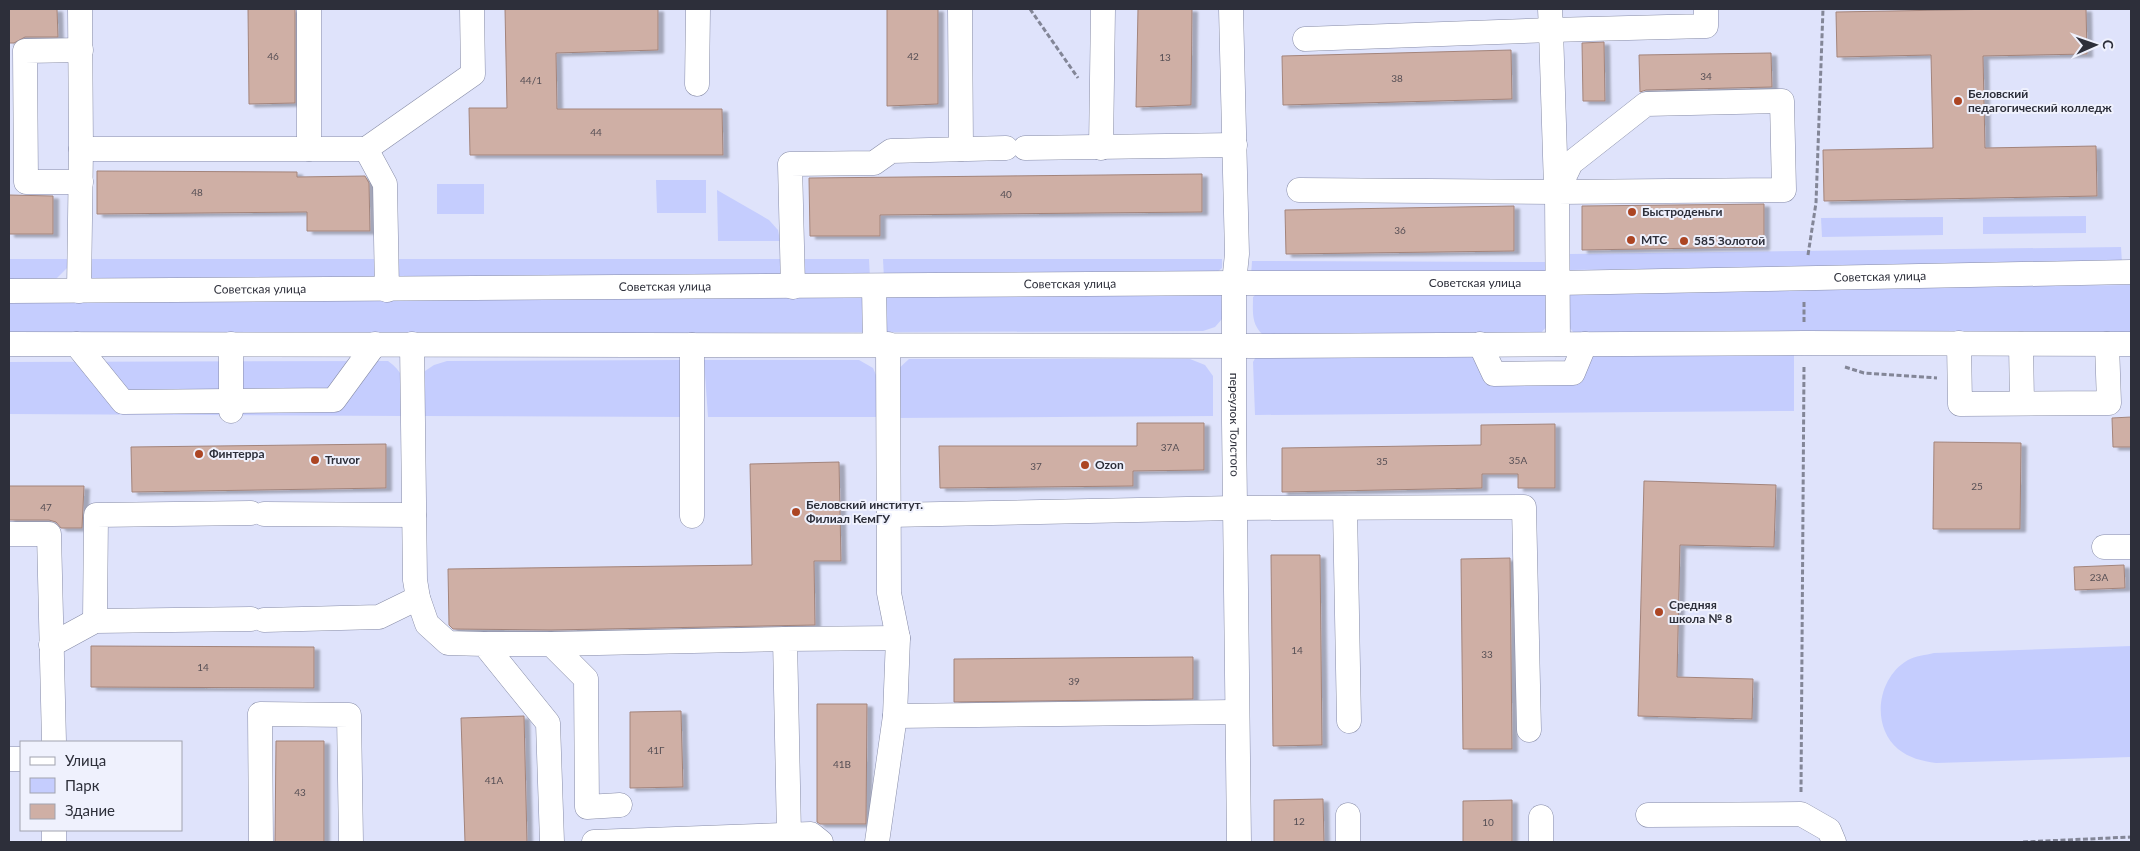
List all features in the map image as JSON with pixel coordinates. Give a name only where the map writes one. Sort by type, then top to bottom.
[{"type":"street","points":[[78,291],[81,182],[80,9]]},
{"type":"street","points":[[309,9],[309,149]]},
{"type":"street","points":[[81,149],[366,149],[473,74],[472,9]]},
{"type":"street","points":[[697,84],[698,9]]},
{"type":"street","points":[[960,9],[961,149]]},
{"type":"street","points":[[1102,148],[1103,9]]},
{"type":"street","name":"переулок Толстого","points":[[1231,9],[1237,254],[1234,283],[1234,344],[1236,712],[1239,842]]},
{"type":"street","points":[[1305,39],[1551,19],[1706,26],[1706,9]]},
{"type":"street","points":[[1551,19],[1557,192],[1558,344]]},
{"type":"street","points":[[80,50],[25,51],[26,182],[81,182]]},
{"type":"street","points":[[1299,190],[1557,192],[1784,190],[1782,100],[1646,104],[1571,163],[1557,192]]},
{"type":"street","points":[[793,287],[790,164],[874,163],[891,151],[1235,145]]},
{"type":"street","points":[[366,149],[385,184],[387,290]]},
{"type":"street","name":"Советская улица","points":[[9,291],[1558,282],[2131,272]]},
{"type":"street","points":[[874,286],[882,344],[889,515],[889,593],[898,638],[895,716],[877,842]]},
{"type":"street","points":[[1959,343],[1960,404],[2109,403],[2107,344]]},
{"type":"street","points":[[9,344],[2131,344]]},
{"type":"street","points":[[76,344],[123,402],[231,406],[334,400],[375,344]]},
{"type":"street","points":[[231,344],[231,406]]},
{"type":"street","points":[[412,344],[415,580],[418,598],[427,624],[448,643],[552,644],[898,638]]},
{"type":"street","points":[[1480,344],[1494,374],[1573,373],[1585,344]]},
{"type":"street","points":[[2021,344],[2022,403]]},
{"type":"street","points":[[692,345],[692,516]]},
{"type":"street","points":[[889,515],[1235,508],[1524,507],[1529,730]]},
{"type":"street","points":[[1345,508],[1349,721]]},
{"type":"street","points":[[95,621],[96,516],[414,514]]},
{"type":"street","points":[[9,534],[49,534],[54,741]]},
{"type":"street","points":[[2104,547],[2131,547]]},
{"type":"street","points":[[52,645],[95,621],[379,617],[418,598]]},
{"type":"street","points":[[785,639],[789,835]]},
{"type":"street","points":[[484,644],[548,724],[552,842]]},
{"type":"street","points":[[552,644],[586,679],[587,807],[620,805]]},
{"type":"street","points":[[895,716],[1236,712]]},
{"type":"street","points":[[261,842],[260,714],[349,715],[350,842]]},
{"type":"street","points":[[1648,815],[1801,814],[1829,830],[1834,842]]},
{"type":"street","points":[[1348,815],[1348,842]]},
{"type":"street","points":[[1541,817],[1541,842]]},
{"type":"street","points":[[594,842],[811,834],[821,842]]},
{"type":"path","points":[[1030,9],[1080,80]]},
{"type":"path","points":[[1801,814],[1804,343]]},
{"type":"path","points":[[2023,842],[2131,837]]},
{"type":"green space","points":[[656,180],[706,180],[706,213],[657,213]]},
{"type":"green space","points":[[437,184],[484,184],[484,214],[437,214]]},
{"type":"green space","points":[[717,190],[769,220],[778,230],[780,241],[718,241]]},
{"type":"green space","points":[[2086,216],[2086,233],[1983,234],[1983,217]]},
{"type":"green space","points":[[1943,217],[1943,235],[1822,237],[1821,218]]},
{"type":"green space","points":[[2121,247],[2122,263],[1569,270],[1569,254]]},
{"type":"green space","points":[[9,259],[68,259],[68,267],[54,281],[9,286]]},
{"type":"green space","points":[[81,259],[380,259],[379,278],[96,285],[88,276]]},
{"type":"green space","points":[[392,259],[783,259],[784,279],[401,283]]},
{"type":"green space","points":[[798,259],[869,259],[870,279],[806,277],[800,269]]},
{"type":"green space","points":[[883,259],[1222,259],[1222,268],[1217,272],[884,279]]},
{"type":"green space","points":[[1252,261],[1545,262],[1545,277],[1251,276]]},
{"type":"green space","points":[[2131,285],[2131,332],[1575,334],[1568,326],[1567,299],[1575,291]]},
{"type":"green space","points":[[1260,290],[1541,290],[1549,298],[1549,324],[1541,333],[1262,334],[1256,326],[1253,312],[1253,297]]},
{"type":"green space","points":[[1221,293],[1222,319],[1215,327],[1203,331],[9,335],[9,301]]},
{"type":"green space","points":[[1794,349],[1794,411],[1255,415],[1253,362],[1258,353],[1482,352],[1489,380],[1582,380],[1593,351]]},
{"type":"green space","points":[[909,359],[1190,359],[1205,365],[1213,376],[1213,416],[891,418],[896,371]]},
{"type":"green space","points":[[682,360],[684,417],[419,416],[422,373],[434,365],[447,361]]},
{"type":"green space","points":[[704,360],[859,360],[873,368],[878,380],[878,417],[708,417]]},
{"type":"green space","points":[[388,361],[400,373],[403,379],[405,392],[404,416],[9,414],[9,362]]},
{"type":"green space","points":[[2131,646],[2131,757],[1936,763],[1916,759],[1902,752],[1889,739],[1884,727],[1881,715],[1881,702],[1884,689],[1898,668],[1914,658],[1934,653]]},
{"type":"building","points":[[9,9],[57,9],[58,37],[25,37],[14,43],[9,43]]},
{"type":"building","points":[[248,9],[295,9],[295,103],[249,104]]},
{"type":"building","points":[[505,9],[658,9],[658,50],[556,53],[557,109],[722,109],[723,155],[470,155],[469,108],[507,108]]},
{"type":"building","points":[[887,9],[938,9],[938,104],[887,106]]},
{"type":"building","points":[[1138,9],[1192,9],[1191,105],[1136,107]]},
{"type":"building","name":"Беловский педагогический колледж","points":[[2086,9],[2087,54],[1983,56],[1985,148],[2096,146],[2097,196],[1824,201],[1823,150],[1933,148],[1931,55],[1837,57],[1836,12]]},
{"type":"building","points":[[1604,42],[1605,101],[1583,101],[1582,43]]},
{"type":"building","points":[[1511,50],[1512,99],[1283,105],[1282,56]]},
{"type":"building","points":[[1771,53],[1772,87],[1646,90],[1640,92],[1639,55]]},
{"type":"building","points":[[97,171],[297,172],[297,177],[365,176],[369,183],[370,231],[307,231],[307,212],[97,214]]},
{"type":"building","points":[[1202,174],[1202,212],[880,215],[880,236],[810,236],[809,178]]},
{"type":"building","points":[[9,195],[53,196],[53,234],[9,234]]},
{"type":"building","points":[[1764,204],[1764,247],[1582,250],[1582,206]]},
{"type":"building","points":[[1514,206],[1514,251],[1286,254],[1285,210]]},
{"type":"building","points":[[2131,417],[2131,447],[2113,447],[2112,418]]},
{"type":"building","points":[[1137,423],[1204,423],[1204,470],[1133,471],[1133,486],[940,488],[939,446],[1137,446]]},
{"type":"building","points":[[1555,424],[1555,488],[1518,488],[1518,474],[1482,474],[1482,488],[1282,492],[1282,448],[1481,445],[1481,425]]},
{"type":"building","points":[[1934,442],[2021,443],[2020,529],[1933,529]]},
{"type":"building","points":[[386,444],[386,488],[132,492],[131,447]]},
{"type":"building","name":"Беловский институт. Филиал КемГУ","points":[[839,462],[841,561],[814,561],[815,625],[551,630],[453,629],[449,625],[448,569],[752,565],[750,464]]},
{"type":"building","name":"Средняя школа № 8","points":[[1644,481],[1776,485],[1774,547],[1680,545],[1677,677],[1753,679],[1752,719],[1638,716]]},
{"type":"building","points":[[9,486],[84,486],[82,528],[61,528],[56,522],[49,520],[9,520]]},
{"type":"building","points":[[1271,555],[1320,555],[1322,745],[1273,746]]},
{"type":"building","points":[[1510,558],[1512,749],[1463,749],[1461,559]]},
{"type":"building","points":[[2124,565],[2125,588],[2075,590],[2074,567]]},
{"type":"building","points":[[91,646],[314,647],[314,688],[91,687]]},
{"type":"building","points":[[1193,657],[1193,699],[954,702],[954,659]]},
{"type":"building","points":[[817,704],[867,704],[866,824],[820,824],[817,822]]},
{"type":"building","points":[[681,711],[683,787],[630,788],[630,712]]},
{"type":"building","points":[[524,716],[527,842],[465,842],[461,718]]},
{"type":"building","points":[[276,741],[324,741],[324,842],[275,842]]},
{"type":"building","points":[[1323,799],[1324,842],[1274,842],[1274,800]]},
{"type":"building","points":[[1512,800],[1512,842],[1463,842],[1463,801]]},
{"type":"place","name":"Беловский педагогический колледж","points":[[1958,101]]},
{"type":"place","name":"Быстроденьги","points":[[1632,212]]},
{"type":"place","name":"МТС","points":[[1631,240]]},
{"type":"place","name":"585 Золотой","points":[[1684,241]]},
{"type":"place","name":"Финтерра","points":[[199,454]]},
{"type":"place","name":"Truvor","points":[[315,460]]},
{"type":"place","name":"Ozon","points":[[1085,465]]},
{"type":"place","name":"Беловский институт. Филиал КемГУ","points":[[796,512]]},
{"type":"place","name":"Средняя школа № 8","points":[[1659,612]]}]
